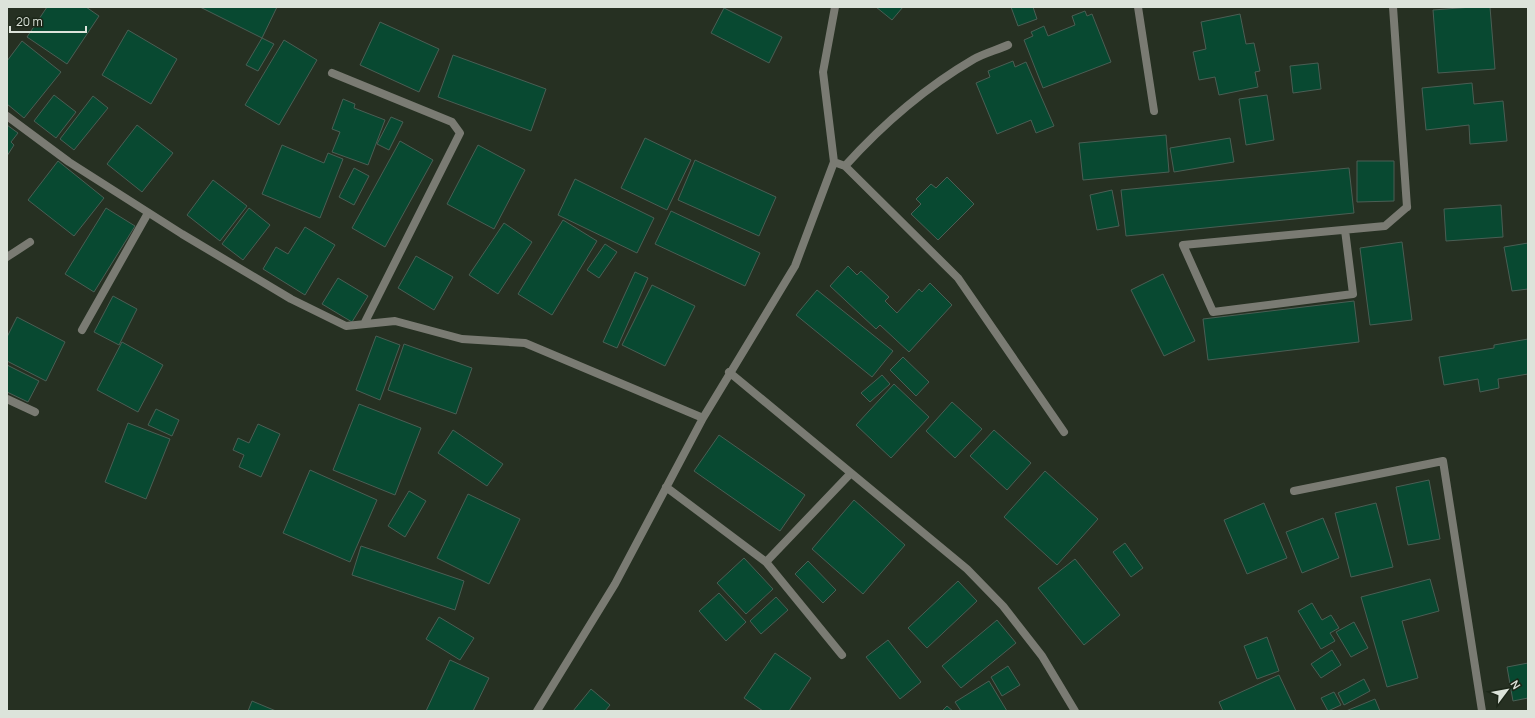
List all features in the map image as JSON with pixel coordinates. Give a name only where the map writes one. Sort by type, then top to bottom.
[{"type":"street","points":[[537,711],[615,584],[729,372],[795,266],[834,162],[823,72],[835,7]]},
{"type":"street","points":[[1138,7],[1154,111]]},
{"type":"street","points":[[1345,230],[1353,294],[1213,312],[1183,245],[1385,226],[1407,207],[1393,7]]},
{"type":"street","points":[[845,166],[864,145],[922,94],[975,58],[1008,45]]},
{"type":"street","points":[[332,73],[452,122],[460,133],[364,324]]},
{"type":"street","points":[[7,116],[69,162],[148,213],[298,302],[346,326],[395,322],[462,339],[526,343],[703,418]]},
{"type":"street","points":[[834,162],[845,166],[958,278],[1064,432]]},
{"type":"street","points":[[82,330],[148,213]]},
{"type":"street","points":[[7,257],[30,242]]},
{"type":"street","points":[[729,372],[967,569],[1003,606],[1042,656],[1075,711]]},
{"type":"street","points":[[7,400],[35,412]]},
{"type":"street","points":[[1294,491],[1443,461],[1482,711]]},
{"type":"street","points":[[766,562],[851,473]]},
{"type":"street","points":[[666,487],[766,562],[842,655]]},
{"type":"building","points":[[47,7],[86,7],[99,16],[67,64],[27,37]]},
{"type":"building","points":[[200,7],[277,7],[262,38]]},
{"type":"building","points":[[876,7],[903,7],[892,20]]},
{"type":"building","points":[[1011,7],[1033,7],[1037,19],[1018,26]]},
{"type":"building","points":[[1490,7],[1495,69],[1438,73],[1433,10]]},
{"type":"building","points":[[724,8],[782,37],[769,63],[711,33]]},
{"type":"building","points":[[1085,11],[1087,16],[1092,14],[1111,62],[1043,88],[1024,40],[1033,36],[1031,32],[1044,26],[1048,36],[1075,25],[1072,16]]},
{"type":"building","points":[[1240,14],[1246,44],[1254,43],[1260,71],[1255,72],[1258,87],[1219,95],[1215,77],[1199,80],[1193,52],[1206,49],[1201,22]]},
{"type":"building","points":[[380,22],[439,49],[419,92],[360,65]]},
{"type":"building","points":[[128,30],[177,59],[151,104],[102,75]]},
{"type":"building","points":[[262,38],[274,44],[258,71],[246,65]]},
{"type":"building","points":[[284,40],[317,60],[279,125],[245,105]]},
{"type":"building","points":[[22,41],[61,72],[24,118],[7,104],[7,61]]},
{"type":"building","points":[[453,55],[546,89],[531,131],[438,97]]},
{"type":"building","points":[[1013,61],[1015,67],[1026,62],[1054,126],[1036,133],[1031,120],[997,134],[976,83],[990,77],[988,71]]},
{"type":"building","points":[[1318,63],[1321,89],[1293,93],[1290,66]]},
{"type":"building","points":[[1472,83],[1474,104],[1503,101],[1507,141],[1470,144],[1469,125],[1426,130],[1422,88]]},
{"type":"building","points":[[54,95],[76,112],[56,138],[34,121]]},
{"type":"building","points":[[1267,95],[1274,140],[1246,145],[1239,99]]},
{"type":"building","points":[[93,96],[108,108],[74,150],[60,139]]},
{"type":"building","points":[[343,99],[355,104],[354,108],[385,120],[368,165],[332,152],[340,132],[332,129]]},
{"type":"building","points":[[391,117],[403,122],[389,150],[377,144]]},
{"type":"building","points":[[7,125],[18,133],[11,142],[14,145],[7,156]]},
{"type":"building","points":[[137,125],[173,153],[142,192],[107,164]]},
{"type":"building","points":[[1166,135],[1169,172],[1083,180],[1079,143]]},
{"type":"building","points":[[645,138],[691,160],[667,210],[621,188]]},
{"type":"building","points":[[1230,138],[1234,162],[1174,172],[1170,148]]},
{"type":"building","points":[[400,141],[433,160],[385,247],[352,228]]},
{"type":"building","points":[[282,145],[324,163],[328,153],[343,159],[320,218],[262,194]]},
{"type":"building","points":[[478,145],[525,170],[494,229],[447,204]]},
{"type":"building","points":[[695,160],[776,197],[759,236],[678,200]]},
{"type":"building","points":[[58,161],[104,198],[74,236],[28,200]]},
{"type":"building","points":[[1357,161],[1394,161],[1394,201],[1357,202]]},
{"type":"building","points":[[354,168],[369,176],[354,205],[339,197]]},
{"type":"building","points":[[1349,168],[1354,213],[1126,236],[1121,190]]},
{"type":"building","points":[[947,177],[974,204],[938,240],[911,214],[921,204],[916,199],[931,184],[936,188]]},
{"type":"building","points":[[575,179],[654,218],[637,253],[558,215]]},
{"type":"building","points":[[213,180],[247,206],[220,241],[187,215]]},
{"type":"building","points":[[1112,190],[1119,226],[1097,230],[1090,195]]},
{"type":"building","points":[[1501,205],[1503,237],[1446,241],[1444,209]]},
{"type":"building","points":[[106,208],[135,226],[94,292],[65,274]]},
{"type":"building","points":[[249,208],[270,225],[243,260],[222,244]]},
{"type":"building","points":[[671,211],[760,253],[745,286],[655,244]]},
{"type":"building","points":[[563,220],[597,241],[552,315],[518,294]]},
{"type":"building","points":[[504,223],[532,242],[498,294],[469,275]]},
{"type":"building","points":[[305,227],[335,245],[305,295],[263,269],[276,247],[288,254]]},
{"type":"building","points":[[1402,242],[1412,320],[1370,325],[1360,248]]},
{"type":"building","points":[[1528,243],[1528,289],[1512,291],[1504,247]]},
{"type":"building","points":[[605,244],[617,252],[599,278],[587,270]]},
{"type":"building","points":[[416,256],[453,277],[434,310],[398,288]]},
{"type":"building","points":[[848,266],[857,275],[861,271],[889,297],[885,301],[897,313],[919,289],[922,292],[930,283],[952,305],[909,352],[880,325],[876,329],[830,286]]},
{"type":"building","points":[[635,272],[648,278],[617,348],[603,342]]},
{"type":"building","points":[[1163,274],[1195,341],[1164,356],[1131,290]]},
{"type":"building","points":[[338,278],[368,296],[352,322],[322,304]]},
{"type":"building","points":[[652,285],[695,306],[665,366],[622,345]]},
{"type":"building","points":[[817,290],[893,351],[872,377],[796,315]]},
{"type":"building","points":[[113,296],[137,309],[119,345],[94,332]]},
{"type":"building","points":[[1354,301],[1359,342],[1208,360],[1203,319]]},
{"type":"building","points":[[17,317],[65,342],[46,381],[7,361],[7,337]]},
{"type":"building","points":[[376,336],[400,345],[380,400],[356,390]]},
{"type":"building","points":[[1528,339],[1528,374],[1498,379],[1499,388],[1480,392],[1478,379],[1444,385],[1439,357],[1494,348],[1494,345]]},
{"type":"building","points":[[122,342],[163,365],[138,412],[97,390]]},
{"type":"building","points":[[404,344],[472,368],[456,414],[388,390]]},
{"type":"building","points":[[903,357],[929,382],[916,396],[890,370]]},
{"type":"building","points":[[7,365],[39,381],[28,402],[7,392]]},
{"type":"building","points":[[882,375],[890,384],[870,402],[861,393]]},
{"type":"building","points":[[894,384],[929,417],[891,458],[856,425]]},
{"type":"building","points":[[952,402],[982,429],[955,458],[926,431]]},
{"type":"building","points":[[359,404],[421,428],[395,495],[333,470]]},
{"type":"building","points":[[156,409],[179,420],[172,436],[148,425]]},
{"type":"building","points":[[128,423],[170,439],[146,499],[105,482]]},
{"type":"building","points":[[258,424],[280,434],[261,477],[239,467],[244,455],[233,450],[238,438],[249,443]]},
{"type":"building","points":[[453,430],[503,464],[487,486],[438,453]]},
{"type":"building","points":[[994,430],[1031,463],[1007,490],[970,456]]},
{"type":"building","points":[[719,435],[805,495],[780,531],[694,471]]},
{"type":"building","points":[[310,470],[377,500],[350,562],[283,533]]},
{"type":"building","points":[[1045,471],[1098,519],[1057,565],[1004,517]]},
{"type":"building","points":[[1429,480],[1440,539],[1408,545],[1396,487]]},
{"type":"building","points":[[409,491],[426,501],[405,537],[388,526]]},
{"type":"building","points":[[468,494],[520,519],[489,584],[437,558]]},
{"type":"building","points":[[854,500],[905,545],[863,594],[812,549]]},
{"type":"building","points":[[1264,503],[1287,558],[1247,574],[1224,520]]},
{"type":"building","points":[[1376,503],[1393,567],[1351,577],[1335,513]]},
{"type":"building","points":[[1323,518],[1339,558],[1302,573],[1286,532]]},
{"type":"building","points":[[1125,543],[1143,568],[1131,577],[1113,552]]},
{"type":"building","points":[[361,546],[464,581],[455,610],[352,575]]},
{"type":"building","points":[[744,558],[773,589],[746,614],[717,583]]},
{"type":"building","points":[[1075,559],[1120,615],[1084,645],[1038,588]]},
{"type":"building","points":[[808,561],[836,590],[823,603],[795,574]]},
{"type":"building","points":[[1430,579],[1439,611],[1402,621],[1418,678],[1387,687],[1361,597]]},
{"type":"building","points":[[958,581],[977,601],[927,648],[908,628]]},
{"type":"building","points":[[719,593],[746,622],[726,641],[699,611]]},
{"type":"building","points":[[776,597],[788,610],[761,634],[750,621]]},
{"type":"building","points":[[1312,603],[1322,620],[1331,615],[1339,628],[1330,633],[1335,641],[1321,649],[1298,611]]},
{"type":"building","points":[[439,617],[474,638],[460,660],[426,639]]},
{"type":"building","points":[[997,620],[1016,643],[961,688],[942,666]]},
{"type":"building","points":[[1354,622],[1368,648],[1351,657],[1336,632]]},
{"type":"building","points":[[1267,637],[1279,671],[1257,679],[1244,646]]},
{"type":"building","points":[[888,640],[921,682],[900,699],[866,657]]},
{"type":"building","points":[[1332,650],[1341,665],[1321,678],[1311,664]]},
{"type":"building","points":[[775,653],[811,678],[789,711],[763,711],[744,698]]},
{"type":"building","points":[[450,660],[489,678],[473,711],[426,711]]},
{"type":"building","points":[[1528,663],[1528,698],[1513,701],[1507,667]]},
{"type":"building","points":[[1008,666],[1020,685],[1002,696],[991,677]]},
{"type":"building","points":[[1279,675],[1296,711],[1223,711],[1219,702]]},
{"type":"building","points":[[1364,679],[1370,691],[1344,705],[1338,693]]},
{"type":"building","points":[[989,681],[1007,711],[961,711],[955,702]]},
{"type":"building","points":[[591,689],[610,705],[605,711],[573,711]]},
{"type":"building","points":[[1334,692],[1341,705],[1328,711],[1321,698]]},
{"type":"building","points":[[1375,699],[1380,711],[1346,711]]},
{"type":"building","points":[[252,701],[276,711],[248,711]]},
{"type":"building","points":[[947,706],[953,711],[942,711]]}]
